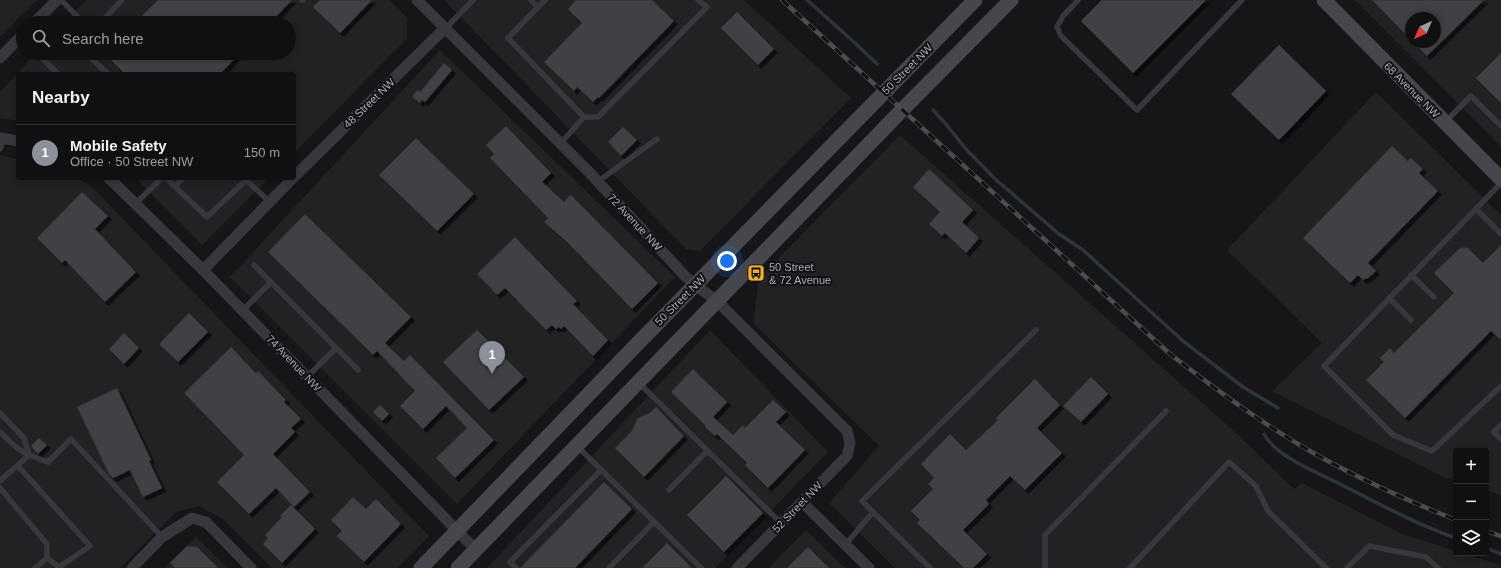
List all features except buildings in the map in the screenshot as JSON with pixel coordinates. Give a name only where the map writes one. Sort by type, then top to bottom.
[{"type":"main road","name":"50 Street NW","points":[[421,568],[695,285],[975,0]]},
{"type":"main road","points":[[458,568],[902,110],[1011,0]]},
{"type":"main road","name":"68 Avenue NW","points":[[1324,0],[1501,179]]},
{"type":"street","points":[[41,16],[57,0]]},
{"type":"street","name":"72 Avenue NW","points":[[416,0],[560,144],[695,285],[717,301],[847,431],[850,443]]},
{"type":"street","name":"48 Street NW","points":[[296,176],[444,29]]},
{"type":"street","points":[[0,58],[16,42]]},
{"type":"street","points":[[1,142],[16,141]]},
{"type":"street","name":"74 Avenue NW","points":[[111,180],[243,310],[476,550]]},
{"type":"street","name":"48 Street NW","points":[[203,270],[292,180]]},
{"type":"street","name":"52 Street NW","points":[[738,568],[847,456],[850,443]]},
{"type":"street","points":[[802,502],[869,568]]},
{"type":"street","points":[[132,568],[162,537],[192,518],[206,522],[251,568]]},
{"type":"lane","points":[[61,0],[77,16]]},
{"type":"lane","points":[[107,16],[122,0]]},
{"type":"lane","points":[[444,29],[473,0]]},
{"type":"lane","points":[[531,0],[538,7]]},
{"type":"lane","points":[[545,0],[508,38],[584,117],[598,118],[707,8],[698,0]]},
{"type":"lane","points":[[1078,0],[1063,16],[1057,27],[1061,36],[1137,110],[1242,0]]},
{"type":"lane","points":[[46,60],[56,72]]},
{"type":"lane","points":[[93,60],[106,72]]},
{"type":"lane","points":[[1445,123],[1471,96],[1501,126]]},
{"type":"lane","points":[[560,144],[584,117]]},
{"type":"lane","points":[[597,182],[657,139]]},
{"type":"lane","points":[[136,203],[160,180]]},
{"type":"lane","points":[[168,180],[207,218],[245,180]]},
{"type":"lane","points":[[175,186],[181,180]]},
{"type":"lane","points":[[247,180],[270,202]]},
{"type":"lane","points":[[1501,183],[1324,366],[1393,435],[1432,451],[1501,386]]},
{"type":"lane","points":[[1476,209],[1501,234]]},
{"type":"lane","points":[[254,265],[358,370]]},
{"type":"lane","points":[[1411,275],[1434,297]]},
{"type":"lane","points":[[243,310],[271,282]]},
{"type":"lane","points":[[1389,298],[1411,320]]},
{"type":"lane","points":[[930,568],[862,500],[1036,330]]},
{"type":"lane","points":[[307,377],[336,348]]},
{"type":"lane","points":[[638,382],[781,523]]},
{"type":"lane","points":[[1045,568],[1045,535],[1166,411]]},
{"type":"lane","points":[[0,413],[24,438],[29,455]]},
{"type":"lane","points":[[1501,425],[1494,432],[1501,439]]},
{"type":"lane","points":[[0,432],[17,448],[29,455],[48,462],[71,439],[162,537]]},
{"type":"lane","points":[[577,446],[700,568]]},
{"type":"lane","points":[[669,490],[707,450]]},
{"type":"lane","points":[[0,481],[29,455]]},
{"type":"lane","points":[[1130,568],[1230,462],[1256,486],[1268,511],[1326,568]]},
{"type":"lane","points":[[18,466],[90,546],[60,567],[46,558]]},
{"type":"lane","points":[[516,568],[510,562],[601,470]]},
{"type":"lane","points":[[0,488],[47,544],[46,558],[35,568]]},
{"type":"lane","points":[[845,545],[873,512]]},
{"type":"lane","points":[[610,568],[654,522]]},
{"type":"lane","points":[[1347,568],[1369,546],[1426,557],[1438,568]]},
{"type":"shaded area","points":[[0,0],[37,0],[21,16],[16,16],[16,21],[0,37]]},
{"type":"shaded area","points":[[86,0],[390,0],[407,18],[407,39],[296,151],[296,72],[18,72],[30,60],[296,60],[296,16],[71,16]]},
{"type":"shaded area","points":[[444,0],[744,0],[851,98],[700,251],[686,249]]},
{"type":"shaded area","points":[[1355,0],[1501,0],[1501,147]]},
{"type":"shaded area","points":[[440,50],[675,277],[457,504],[230,277]]},
{"type":"shaded area","points":[[16,75],[16,121],[0,118],[0,92]]},
{"type":"shaded area","points":[[1376,92],[1501,215],[1501,495],[1489,491],[1489,448],[1453,448],[1453,480],[1444,477],[1272,391],[1322,343],[1227,250]]},
{"type":"shaded area","points":[[900,135],[1235,432],[1294,489],[1302,483],[1402,534],[1453,550],[1453,556],[1472,556],[1501,565],[1501,568],[895,568],[829,503],[879,446],[753,323],[759,278]]},
{"type":"shaded area","points":[[0,155],[16,159],[16,180],[81,180],[99,194],[429,536],[398,568],[272,568],[224,520],[199,506],[176,512],[120,568],[0,568]]},
{"type":"shaded area","points":[[138,180],[267,180],[202,245]]},
{"type":"shaded area","points":[[710,330],[828,452],[715,568],[487,568]]},
{"type":"shaded area","points":[[806,530],[845,568],[769,568]]},
{"type":"shaded area","points":[[196,537],[227,568],[164,568]]},
{"type":"waterway","points":[[807,0],[877,64]]},
{"type":"waterway","points":[[933,110],[965,148],[994,178],[1059,234],[1083,250],[1183,341],[1243,387],[1278,408]]},
{"type":"waterway","points":[[1264,434],[1278,450],[1298,463],[1411,520],[1453,537]]},
{"type":"waterway","points":[[1489,549],[1501,554]]},
{"type":"railway","points":[[782,0],[1170,354],[1221,393],[1310,451],[1382,488],[1453,519]]},
{"type":"railway","points":[[1489,532],[1501,536]]},
{"type":"place","name":"50 Street & 72 Avenue","points":[[756,273]]},
{"type":"place","name":"Mobile Safety","points":[[492,374]]}]
